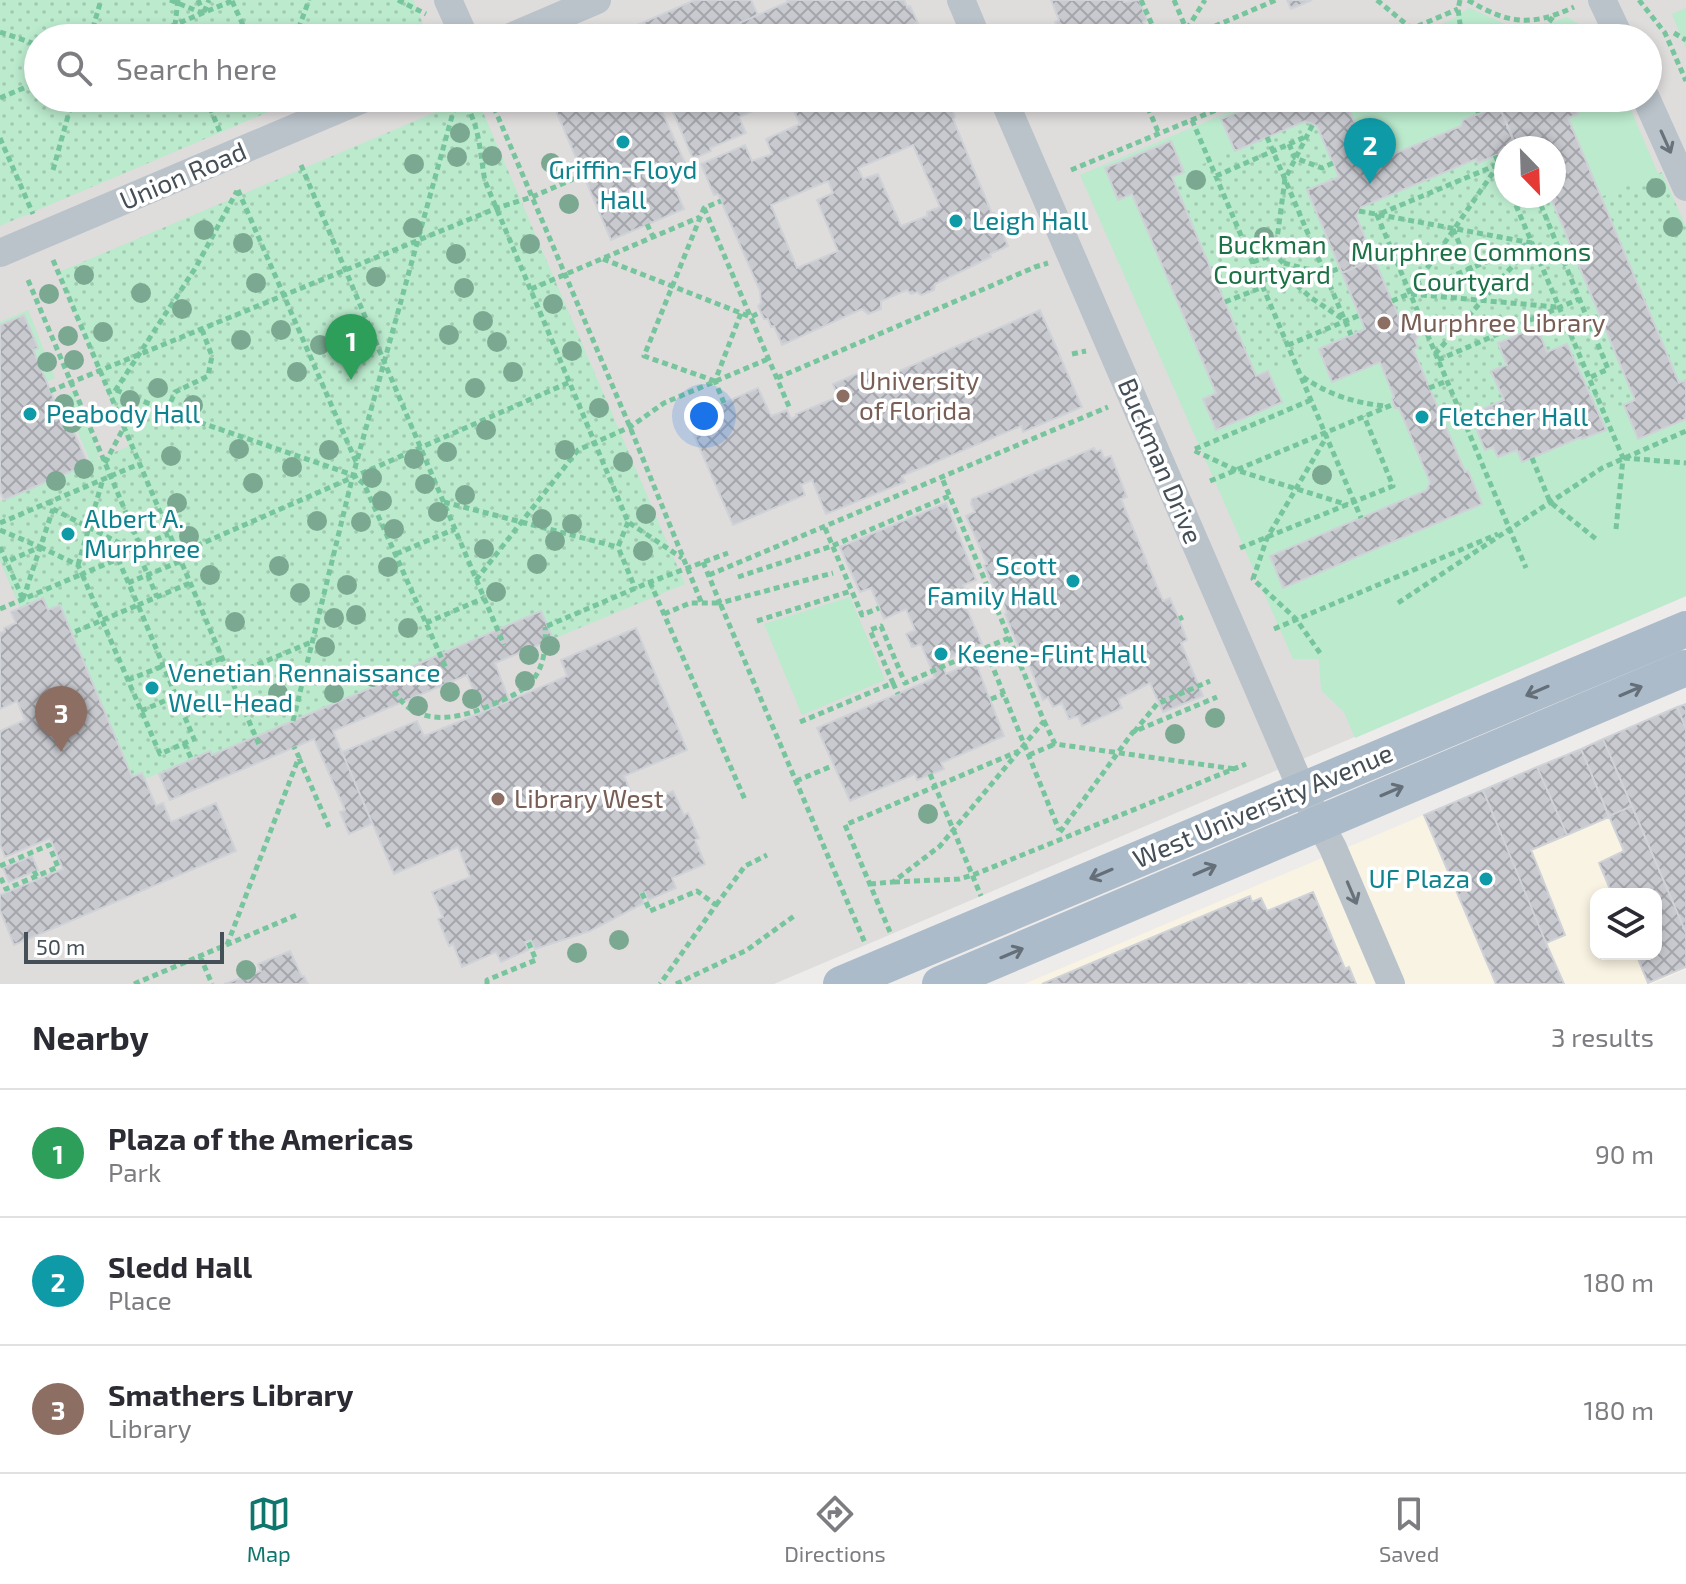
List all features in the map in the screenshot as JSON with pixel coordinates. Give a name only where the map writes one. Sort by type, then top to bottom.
[{"type":"main road","name":"West University Avenue","points":[[855,978],[1686,629]]},
{"type":"main road","name":"West University Avenue","points":[[940,984],[1686,668]]},
{"type":"street","points":[[541,24],[597,0]]},
{"type":"street","points":[[961,0],[971,24]]},
{"type":"street","points":[[1602,0],[1613,24]]},
{"type":"street","points":[[437,7],[452,24]]},
{"type":"street","name":"Union Road","points":[[0,253],[332,112]]},
{"type":"street","name":"Buckman Drive","points":[[1009,112],[1302,790],[1320,822],[1391,984]]},
{"type":"street","points":[[1652,112],[1686,187]]},
{"type":"path","points":[[93,24],[101,0]]},
{"type":"path","points":[[170,0],[203,13]]},
{"type":"path","points":[[198,0],[203,13]]},
{"type":"path","points":[[203,13],[209,0]]},
{"type":"path","points":[[177,24],[233,0],[243,24]]},
{"type":"path","points":[[300,24],[309,0]]},
{"type":"path","points":[[398,0],[437,7]]},
{"type":"path","points":[[1141,0],[1152,24]]},
{"type":"path","points":[[1174,0],[1185,24]]},
{"type":"path","points":[[1190,24],[1205,0]]},
{"type":"path","points":[[1221,24],[1276,0]]},
{"type":"path","points":[[1377,0],[1406,24]]},
{"type":"path","points":[[1460,0],[1460,24]]},
{"type":"path","points":[[1468,0],[1508,20],[1527,21],[1554,16],[1574,7]]},
{"type":"path","points":[[1639,0],[1658,24]]},
{"type":"path","points":[[175,24],[178,2]]},
{"type":"path","points":[[1424,24],[1458,9]]},
{"type":"path","points":[[1548,24],[1554,16]]},
{"type":"path","points":[[1662,29],[1686,81]]},
{"type":"path","points":[[0,32],[24,40]]},
{"type":"path","points":[[1674,33],[1686,40]]},
{"type":"path","points":[[0,98],[24,88]]},
{"type":"path","points":[[53,170],[69,112]]},
{"type":"path","points":[[212,112],[220,132]]},
{"type":"path","points":[[293,721],[353,475],[454,112]]},
{"type":"path","points":[[469,112],[475,125],[485,181],[628,522],[683,558]]},
{"type":"path","points":[[496,112],[702,604]]},
{"type":"path","points":[[1150,112],[1159,134]]},
{"type":"path","points":[[1071,170],[1211,112]]},
{"type":"path","points":[[1192,120],[1326,434],[1352,504],[1361,518]]},
{"type":"path","points":[[1313,124],[1285,179],[1275,254],[1283,263],[1325,274],[1340,268]]},
{"type":"path","points":[[1267,137],[1351,335]]},
{"type":"path","points":[[1216,176],[1306,137]]},
{"type":"path","points":[[0,138],[260,747]]},
{"type":"path","points":[[1289,144],[1295,158],[1322,168],[1333,163]]},
{"type":"path","points":[[301,165],[504,645]]},
{"type":"path","points":[[1377,215],[1494,166]]},
{"type":"path","points":[[1410,294],[1494,171]]},
{"type":"path","points":[[50,391],[585,174]]},
{"type":"path","points":[[109,393],[116,390],[196,267],[238,190],[357,464]]},
{"type":"path","points":[[715,381],[644,356],[704,208],[721,201]]},
{"type":"path","points":[[704,208],[790,409]]},
{"type":"path","points":[[1518,208],[1623,458],[1616,529]]},
{"type":"path","points":[[1542,208],[1608,369],[1589,378]]},
{"type":"path","points":[[1359,211],[1532,243]]},
{"type":"path","points":[[1377,215],[1526,568]]},
{"type":"path","points":[[531,289],[701,216]]},
{"type":"path","points":[[647,224],[653,237]]},
{"type":"path","points":[[1453,229],[1484,300]]},
{"type":"path","points":[[1392,301],[1532,243]]},
{"type":"path","points":[[1437,357],[1532,243]]},
{"type":"path","points":[[1253,262],[1275,254]]},
{"type":"path","points":[[603,259],[751,317],[761,312]]},
{"type":"path","points":[[1282,272],[1283,263]]},
{"type":"path","points":[[777,378],[1035,267]]},
{"type":"path","points":[[1282,272],[1310,297],[1345,321]]},
{"type":"path","points":[[1225,302],[1282,272]]},
{"type":"path","points":[[28,280],[157,597]]},
{"type":"path","points":[[1410,294],[1560,308]]},
{"type":"path","points":[[1437,357],[1579,299]]},
{"type":"path","points":[[724,403],[715,381],[741,313]]},
{"type":"path","points":[[1288,345],[1360,315]]},
{"type":"path","points":[[167,411],[175,392],[208,376],[212,356],[202,330]]},
{"type":"path","points":[[476,580],[578,450],[630,427],[664,403],[768,359]]},
{"type":"path","points":[[1210,481],[1391,405],[1349,401],[1301,376]]},
{"type":"path","points":[[1429,388],[1447,381]]},
{"type":"path","points":[[178,554],[570,382]]},
{"type":"path","points":[[116,390],[167,411],[353,475],[364,484],[446,668]]},
{"type":"path","points":[[1311,400],[1193,450],[1236,470],[1352,504]]},
{"type":"path","points":[[709,575],[1113,405]]},
{"type":"path","points":[[1240,548],[1393,486],[1364,416]]},
{"type":"path","points":[[105,464],[124,427]]},
{"type":"path","points":[[1398,603],[1602,468],[1686,431]]},
{"type":"path","points":[[1320,653],[1296,619],[1253,579],[1267,538],[1326,434]]},
{"type":"path","points":[[1532,458],[1550,502],[1596,539]]},
{"type":"path","points":[[1623,458],[1686,463]]},
{"type":"path","points":[[0,523],[139,464]]},
{"type":"path","points":[[106,477],[78,565],[160,754],[194,739],[118,559]]},
{"type":"path","points":[[942,478],[1055,744]]},
{"type":"path","points":[[738,577],[832,546],[949,496]]},
{"type":"path","points":[[50,502],[53,509],[136,548]]},
{"type":"path","points":[[444,502],[618,547]]},
{"type":"path","points":[[23,599],[53,509]]},
{"type":"path","points":[[628,522],[618,547],[635,588]]},
{"type":"path","points":[[825,528],[862,615],[879,608]]},
{"type":"path","points":[[396,554],[455,529]]},
{"type":"path","points":[[1274,629],[1510,529]]},
{"type":"path","points":[[0,530],[78,565]]},
{"type":"path","points":[[0,609],[169,534]]},
{"type":"path","points":[[0,547],[23,599]]},
{"type":"path","points":[[6,562],[40,547]]},
{"type":"path","points":[[394,691],[408,709],[426,716],[451,718],[489,708],[523,689],[538,671],[546,645],[546,627],[635,588],[728,553]]},
{"type":"path","points":[[128,583],[181,561]]},
{"type":"path","points":[[703,562],[867,949],[855,978]]},
{"type":"path","points":[[664,614],[690,603],[720,603],[833,573]]},
{"type":"path","points":[[650,582],[746,802]]},
{"type":"path","points":[[72,633],[190,583]]},
{"type":"path","points":[[757,621],[851,591]]},
{"type":"path","points":[[426,623],[484,598]]},
{"type":"path","points":[[898,694],[870,630],[881,626],[905,683],[1009,638]]},
{"type":"path","points":[[230,676],[314,641]]},
{"type":"path","points":[[985,648],[1063,839]]},
{"type":"path","points":[[169,679],[222,658]]},
{"type":"path","points":[[128,680],[163,666]]},
{"type":"path","points":[[1059,830],[1157,704],[1210,681]]},
{"type":"path","points":[[800,722],[893,683]]},
{"type":"path","points":[[991,699],[1004,694]]},
{"type":"path","points":[[141,711],[176,696]]},
{"type":"path","points":[[1133,732],[1217,697]]},
{"type":"path","points":[[893,882],[954,831],[1044,721]]},
{"type":"path","points":[[184,743],[192,760]]},
{"type":"path","points":[[1029,755],[1055,744],[1236,769]]},
{"type":"path","points":[[294,747],[329,827]]},
{"type":"path","points":[[893,938],[845,825],[1020,751]]},
{"type":"path","points":[[227,945],[299,757]]},
{"type":"path","points":[[870,884],[959,879],[973,875],[1246,764]]},
{"type":"path","points":[[796,781],[832,766]]},
{"type":"path","points":[[930,774],[983,900]]},
{"type":"path","points":[[0,866],[49,845],[58,867],[6,889],[2,876]]},
{"type":"path","points":[[660,984],[745,866],[767,855]]},
{"type":"path","points":[[34,871],[38,879]]},
{"type":"path","points":[[642,893],[650,911],[697,891],[716,905]]},
{"type":"path","points":[[134,984],[299,914]]},
{"type":"path","points":[[676,984],[747,950],[794,916]]},
{"type":"path","points":[[487,984],[487,980],[536,960],[528,941]]},
{"type":"path","points":[[200,956],[212,984]]},
{"type":"shaded area","name":"University of Florida","points":[[0,0],[1686,0],[1686,596],[774,984],[0,984]]},
{"type":"shaded area","points":[[1686,704],[1686,969],[1652,984],[1024,984]]},
{"type":"green space","points":[[0,0],[413,0],[423,24],[24,24],[24,112],[268,112],[0,226]]},
{"type":"green space","points":[[1469,8],[1505,24],[1441,24]]},
{"type":"green space","points":[[1686,8],[1686,49],[1672,14]]},
{"type":"green space","points":[[1567,17],[1579,24],[1537,24],[1550,23]]},
{"type":"green space","points":[[436,112],[483,112],[685,584],[553,639],[541,612],[212,755],[210,752],[145,779],[142,773],[132,777],[60,605],[48,610],[43,598],[20,608],[0,561],[0,501],[129,446],[59,272]]},
{"type":"green space","points":[[1229,112],[1632,112],[1686,240],[1686,596],[1355,738],[1344,712],[1321,690],[1319,659],[1293,659],[1080,175]]},
{"type":"green space","name":"Buckman Courtyard","points":[[1305,121],[1317,126],[1339,177],[1308,191],[1365,329],[1256,376],[1172,177]]},
{"type":"green space","name":"Murphree Commons Courtyard","points":[[1494,156],[1494,208],[1555,208],[1635,400],[1600,415],[1567,345],[1547,352],[1536,327],[1498,343],[1507,365],[1492,372],[1504,400],[1444,425],[1413,349],[1418,347],[1415,341],[1419,335],[1414,322],[1406,320],[1403,313],[1398,315],[1356,216],[1361,207],[1476,159],[1478,162]]},
{"type":"green space","points":[[1662,172],[1686,227],[1686,380],[1679,383],[1601,197]]},
{"type":"green space","points":[[28,310],[55,378],[46,382],[0,325],[0,322]]},
{"type":"green space","points":[[73,392],[99,455],[93,468],[63,397]]},
{"type":"green space","points":[[850,597],[885,680],[802,715],[764,624]]},
{"type":"building","points":[[695,0],[751,0],[758,15],[737,24],[639,24]]},
{"type":"building","points":[[904,0],[918,23],[737,24],[788,2]]},
{"type":"building","points":[[1051,0],[1139,0],[1147,20],[1144,24],[1056,24],[1059,20]]},
{"type":"building","points":[[1287,0],[1312,0],[1291,9]]},
{"type":"building","name":"Griffin-Floyd Hall","points":[[556,112],[662,112],[690,174],[671,179],[684,209],[611,240]]},
{"type":"building","points":[[673,112],[751,112],[739,117],[746,133],[693,159]]},
{"type":"building","name":"Leigh Hall","points":[[794,112],[953,112],[953,119],[992,214],[1008,246],[935,284],[934,290],[921,295],[917,292],[911,294],[907,290],[881,301],[881,309],[868,314],[862,309],[782,345],[774,326],[771,327],[768,319],[764,319],[758,306],[761,303],[760,291],[718,194],[714,195],[701,164],[745,145],[752,161],[772,154],[766,139],[800,124]],"holes":[[[913,145],[940,207],[901,226],[878,174],[863,179],[858,168]],[[828,181],[833,193],[817,200],[838,251],[797,268],[771,205]]]},
{"type":"building","points":[[1238,112],[1350,112],[1372,163],[1461,126],[1463,120],[1484,112],[1501,112],[1511,136],[1494,136],[1494,156],[1478,163],[1476,159],[1361,207],[1356,216],[1374,259],[1342,273],[1307,190],[1339,177],[1317,126],[1305,121],[1235,151],[1221,119]]},
{"type":"building","points":[[1502,112],[1577,112],[1568,118],[1679,383],[1686,380],[1686,419],[1638,439],[1624,405],[1635,400],[1555,208],[1566,208],[1566,136],[1512,136]]},
{"type":"building","points":[[1171,141],[1184,172],[1172,177],[1256,376],[1268,371],[1282,402],[1216,430],[1203,399],[1216,393],[1132,194],[1118,200],[1105,168]]},
{"type":"building","name":"Fletcher Hall","points":[[1374,259],[1398,315],[1403,313],[1406,320],[1414,322],[1419,335],[1415,341],[1418,347],[1413,349],[1465,472],[1468,471],[1482,504],[1283,588],[1270,556],[1427,490],[1430,482],[1399,408],[1395,408],[1394,397],[1380,362],[1332,382],[1319,349],[1365,329],[1342,273]]},
{"type":"building","points":[[1040,310],[1082,407],[1023,432],[1021,426],[902,476],[905,482],[826,514],[812,480],[801,485],[805,495],[733,525],[687,419],[758,388],[771,416],[787,410],[791,419],[796,414],[838,397],[833,384],[868,369],[870,373],[877,370],[881,379]]},
{"type":"building","name":"Peabody Hall","points":[[24,315],[38,348],[33,350],[67,430],[72,428],[88,464],[4,500],[0,491],[0,325]]},
{"type":"building","points":[[1537,327],[1547,352],[1567,344],[1606,430],[1522,462],[1517,450],[1498,457],[1493,447],[1485,450],[1477,430],[1485,426],[1478,411],[1504,400],[1491,371],[1507,365],[1498,343]]},
{"type":"building","name":"Scott Family Hall","points":[[1094,448],[1096,452],[1101,450],[1104,458],[1111,456],[1127,497],[1121,499],[1163,601],[1170,598],[1179,619],[1187,640],[1181,643],[1203,696],[1163,712],[1150,683],[1118,699],[1122,708],[1082,726],[1078,716],[1069,719],[1062,703],[1053,707],[1048,697],[1043,700],[966,516],[975,512],[972,499]]},
{"type":"building","name":"Keene-Flint Hall","points":[[946,503],[976,580],[963,585],[969,597],[963,600],[982,644],[941,661],[946,674],[975,661],[1004,736],[941,763],[944,769],[917,780],[915,774],[850,801],[817,728],[935,678],[921,644],[912,647],[906,634],[915,630],[906,609],[884,619],[871,588],[860,592],[840,547]]},
{"type":"building","points":[[43,598],[48,610],[60,605],[132,777],[142,773],[156,806],[163,803],[171,822],[216,803],[236,851],[14,945],[0,910],[0,895],[63,869],[50,838],[5,857],[0,844],[0,731],[25,720],[17,701],[0,709],[0,633],[16,623],[11,612]]},
{"type":"building","points":[[541,611],[553,639],[495,663],[509,700],[483,712],[467,675],[333,731],[372,823],[369,825],[349,834],[340,812],[345,810],[314,739],[170,800],[159,774],[210,751],[212,755],[399,676],[397,673]]},
{"type":"building","name":"Library West","points":[[636,628],[687,750],[624,776],[637,807],[673,791],[684,815],[688,813],[699,838],[695,840],[705,864],[672,878],[676,888],[648,900],[645,892],[640,894],[644,903],[590,931],[535,949],[531,940],[525,942],[528,950],[501,962],[496,952],[462,967],[438,919],[443,917],[432,892],[470,877],[458,847],[394,874],[342,752],[417,721],[424,736],[483,712],[567,676],[561,660]]},
{"type":"building","points":[[1686,704],[1686,729],[1677,707]]},
{"type":"building","points":[[1677,707],[1686,729],[1686,933],[1603,739]]},
{"type":"building","points":[[1603,739],[1632,806],[1609,816],[1581,749]]},
{"type":"building","points":[[1581,749],[1609,817],[1567,835],[1537,767]]},
{"type":"building","points":[[1537,767],[1567,835],[1531,850],[1565,935],[1546,943],[1483,790]]},
{"type":"building","name":"UF Plaza","points":[[1483,790],[1564,984],[1496,984],[1424,815]]},
{"type":"building","points":[[1632,806],[1686,933],[1686,967],[1648,983],[1638,960],[1662,960],[1662,888],[1609,888],[1599,863],[1624,851],[1609,816]]},
{"type":"building","points":[[32,856],[38,870],[9,882],[3,868]]},
{"type":"building","points":[[1313,892],[1345,969],[1349,967],[1356,984],[1042,984],[1250,896],[1252,902],[1261,898],[1267,911]]},
{"type":"building","points":[[290,951],[308,984],[224,984],[261,971],[258,964]]},
{"type":"place","name":"Griffin-Floyd Hall","points":[[623,142]]},
{"type":"place","name":"Sledd Hall","points":[[1370,184]]},
{"type":"place","name":"Leigh Hall","points":[[956,221]]},
{"type":"place","name":"Murphree Library","points":[[1384,323]]},
{"type":"place","name":"Plaza of the Americas","points":[[351,380]]},
{"type":"place","name":"University of Florida","points":[[843,396]]},
{"type":"place","name":"Peabody Hall","points":[[30,414]]},
{"type":"place","name":"Fletcher Hall","points":[[1422,417]]},
{"type":"place","name":"Albert A. Murphree","points":[[68,534]]},
{"type":"place","name":"Scott Family Hall","points":[[1073,581]]},
{"type":"place","name":"Keene-Flint Hall","points":[[941,654]]},
{"type":"place","name":"Venetian Rennaissance Well-Head","points":[[152,688]]},
{"type":"place","name":"Smathers Library","points":[[61,752]]},
{"type":"place","name":"Library West","points":[[498,799]]},
{"type":"place","name":"UF Plaza","points":[[1486,879]]}]
